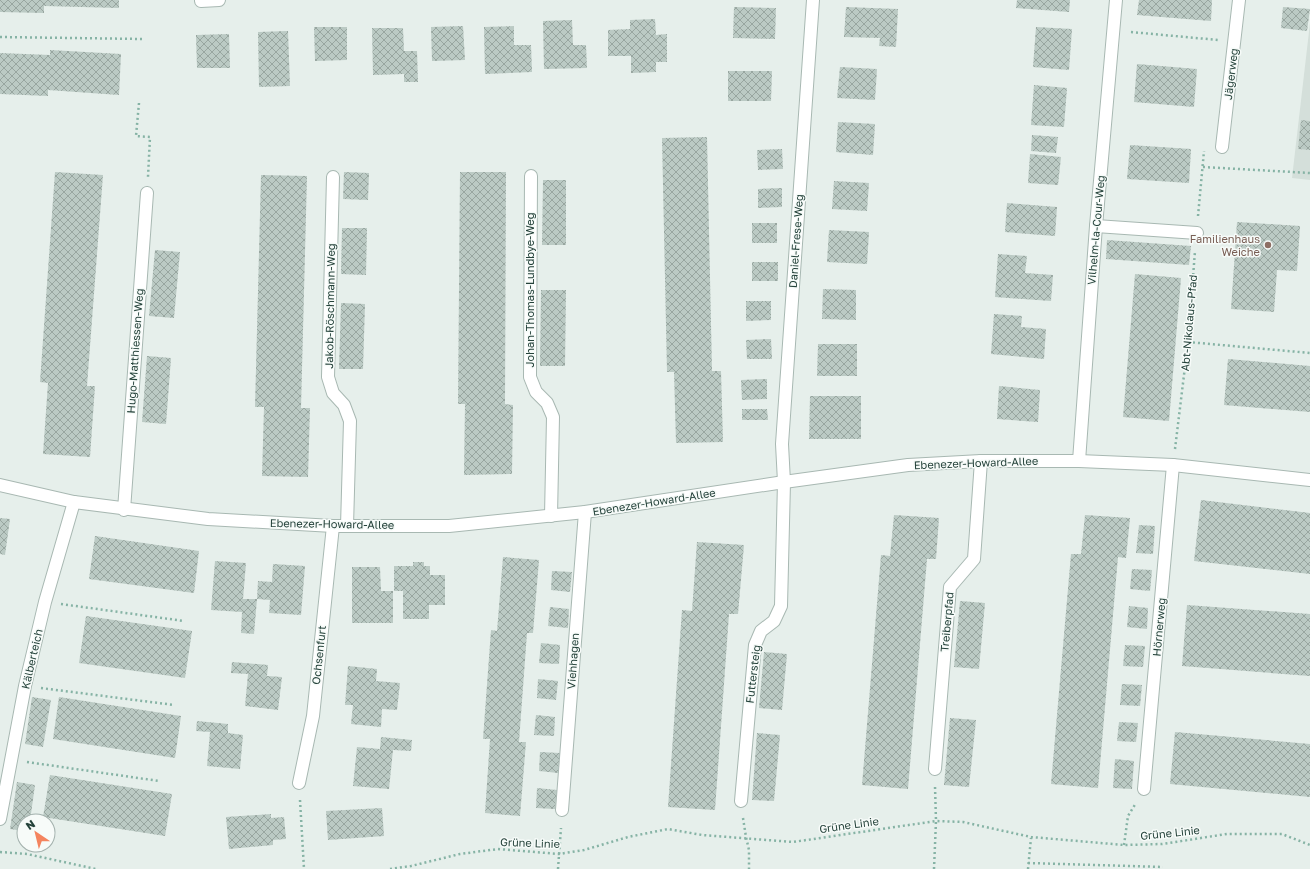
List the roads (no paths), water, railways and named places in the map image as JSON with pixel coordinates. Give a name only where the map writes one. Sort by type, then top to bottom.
[{"type":"street","points":[[201,1],[219,0]]},
{"type":"street","name":"Daniel-Frese-Weg","points":[[784,482],[782,444],[813,0]]},
{"type":"street","name":"Vilhelm-la-Cour-Weg","points":[[1079,461],[1096,226],[1116,0]]},
{"type":"street","name":"Jägerweg","points":[[1222,147],[1239,0]]},
{"type":"street","name":"Jakob-Röschmann-Weg","points":[[333,176],[328,377],[333,393],[344,405],[350,421],[347,526]]},
{"type":"street","name":"Johan-Thomas-Lundbye-Weg","points":[[531,176],[530,377],[536,392],[547,403],[553,417],[551,516]]},
{"type":"street","name":"Hugo-Matthiessen-Weg","points":[[124,510],[147,193]]},
{"type":"street","points":[[1096,226],[1197,233]]},
{"type":"street","name":"Ebenezer-Howard-Allee","points":[[0,485],[74,502],[124,510],[208,519],[333,526],[449,526],[585,512],[908,465],[981,461],[1079,461],[1173,465],[1310,480]]},
{"type":"street","name":"Treiberpfad","points":[[935,768],[950,587],[974,559],[981,461]]},
{"type":"street","name":"Hörnerweg","points":[[1144,789],[1173,465]]},
{"type":"street","name":"Futtersteig","points":[[741,801],[755,645],[762,631],[774,620],[781,606],[784,482]]},
{"type":"street","name":"Kälberteich","points":[[0,818],[25,686],[45,602],[74,502]]},
{"type":"street","name":"Viehhagen","points":[[562,810],[585,512]]},
{"type":"street","name":"Ochsenfurt","points":[[299,783],[313,716],[333,526]]},
{"type":"place","name":"Familienhaus Weiche","points":[[1268,245]]}]
